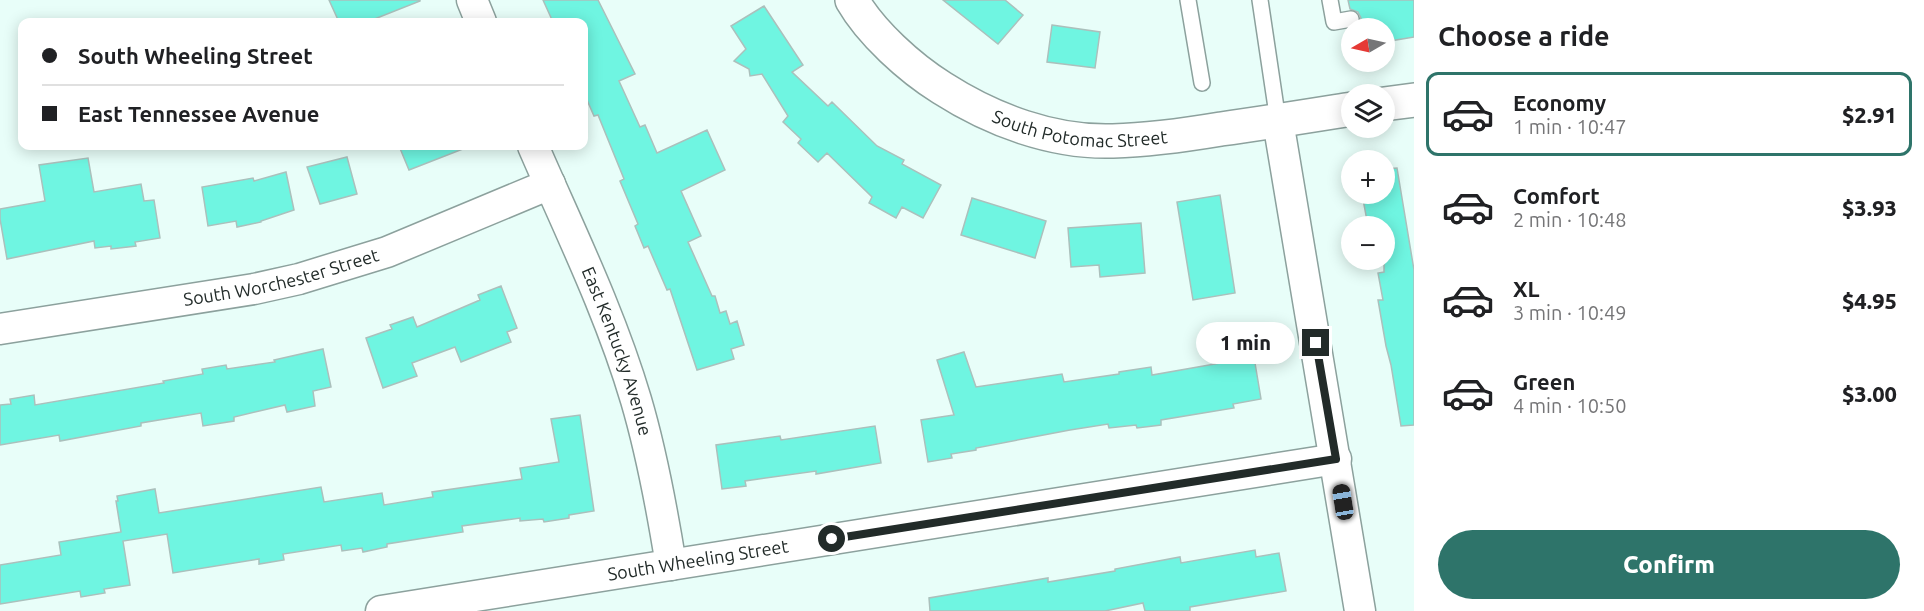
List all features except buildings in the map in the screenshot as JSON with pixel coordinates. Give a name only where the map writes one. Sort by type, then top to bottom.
[{"type":"street","points":[[472,0],[479,18]]},
{"type":"street","name":"South Potomac Street","points":[[852,0],[888,45],[925,78],[967,104],[1013,124],[1061,137],[1111,141],[1161,138],[1341,112]]},
{"type":"street","points":[[1395,103],[1414,100]]},
{"type":"street","points":[[1278,121],[1360,611]]},
{"type":"street","name":"East Kentucky Avenue","points":[[536,150],[602,307],[636,399],[660,494],[671,565]]},
{"type":"street","name":"South Worchester Street","points":[[0,329],[254,289],[299,279],[387,252],[550,184]]},
{"type":"street","name":"South Wheeling Street","points":[[381,611],[1336,459]]},
{"type":"lane","points":[[1188,0],[1202,83]]},
{"type":"lane","points":[[1260,0],[1278,121]]},
{"type":"lane","points":[[1330,0],[1334,22],[1341,21]]},
{"type":"route","points":[[832,539],[1336,459],[1316,343]]}]
